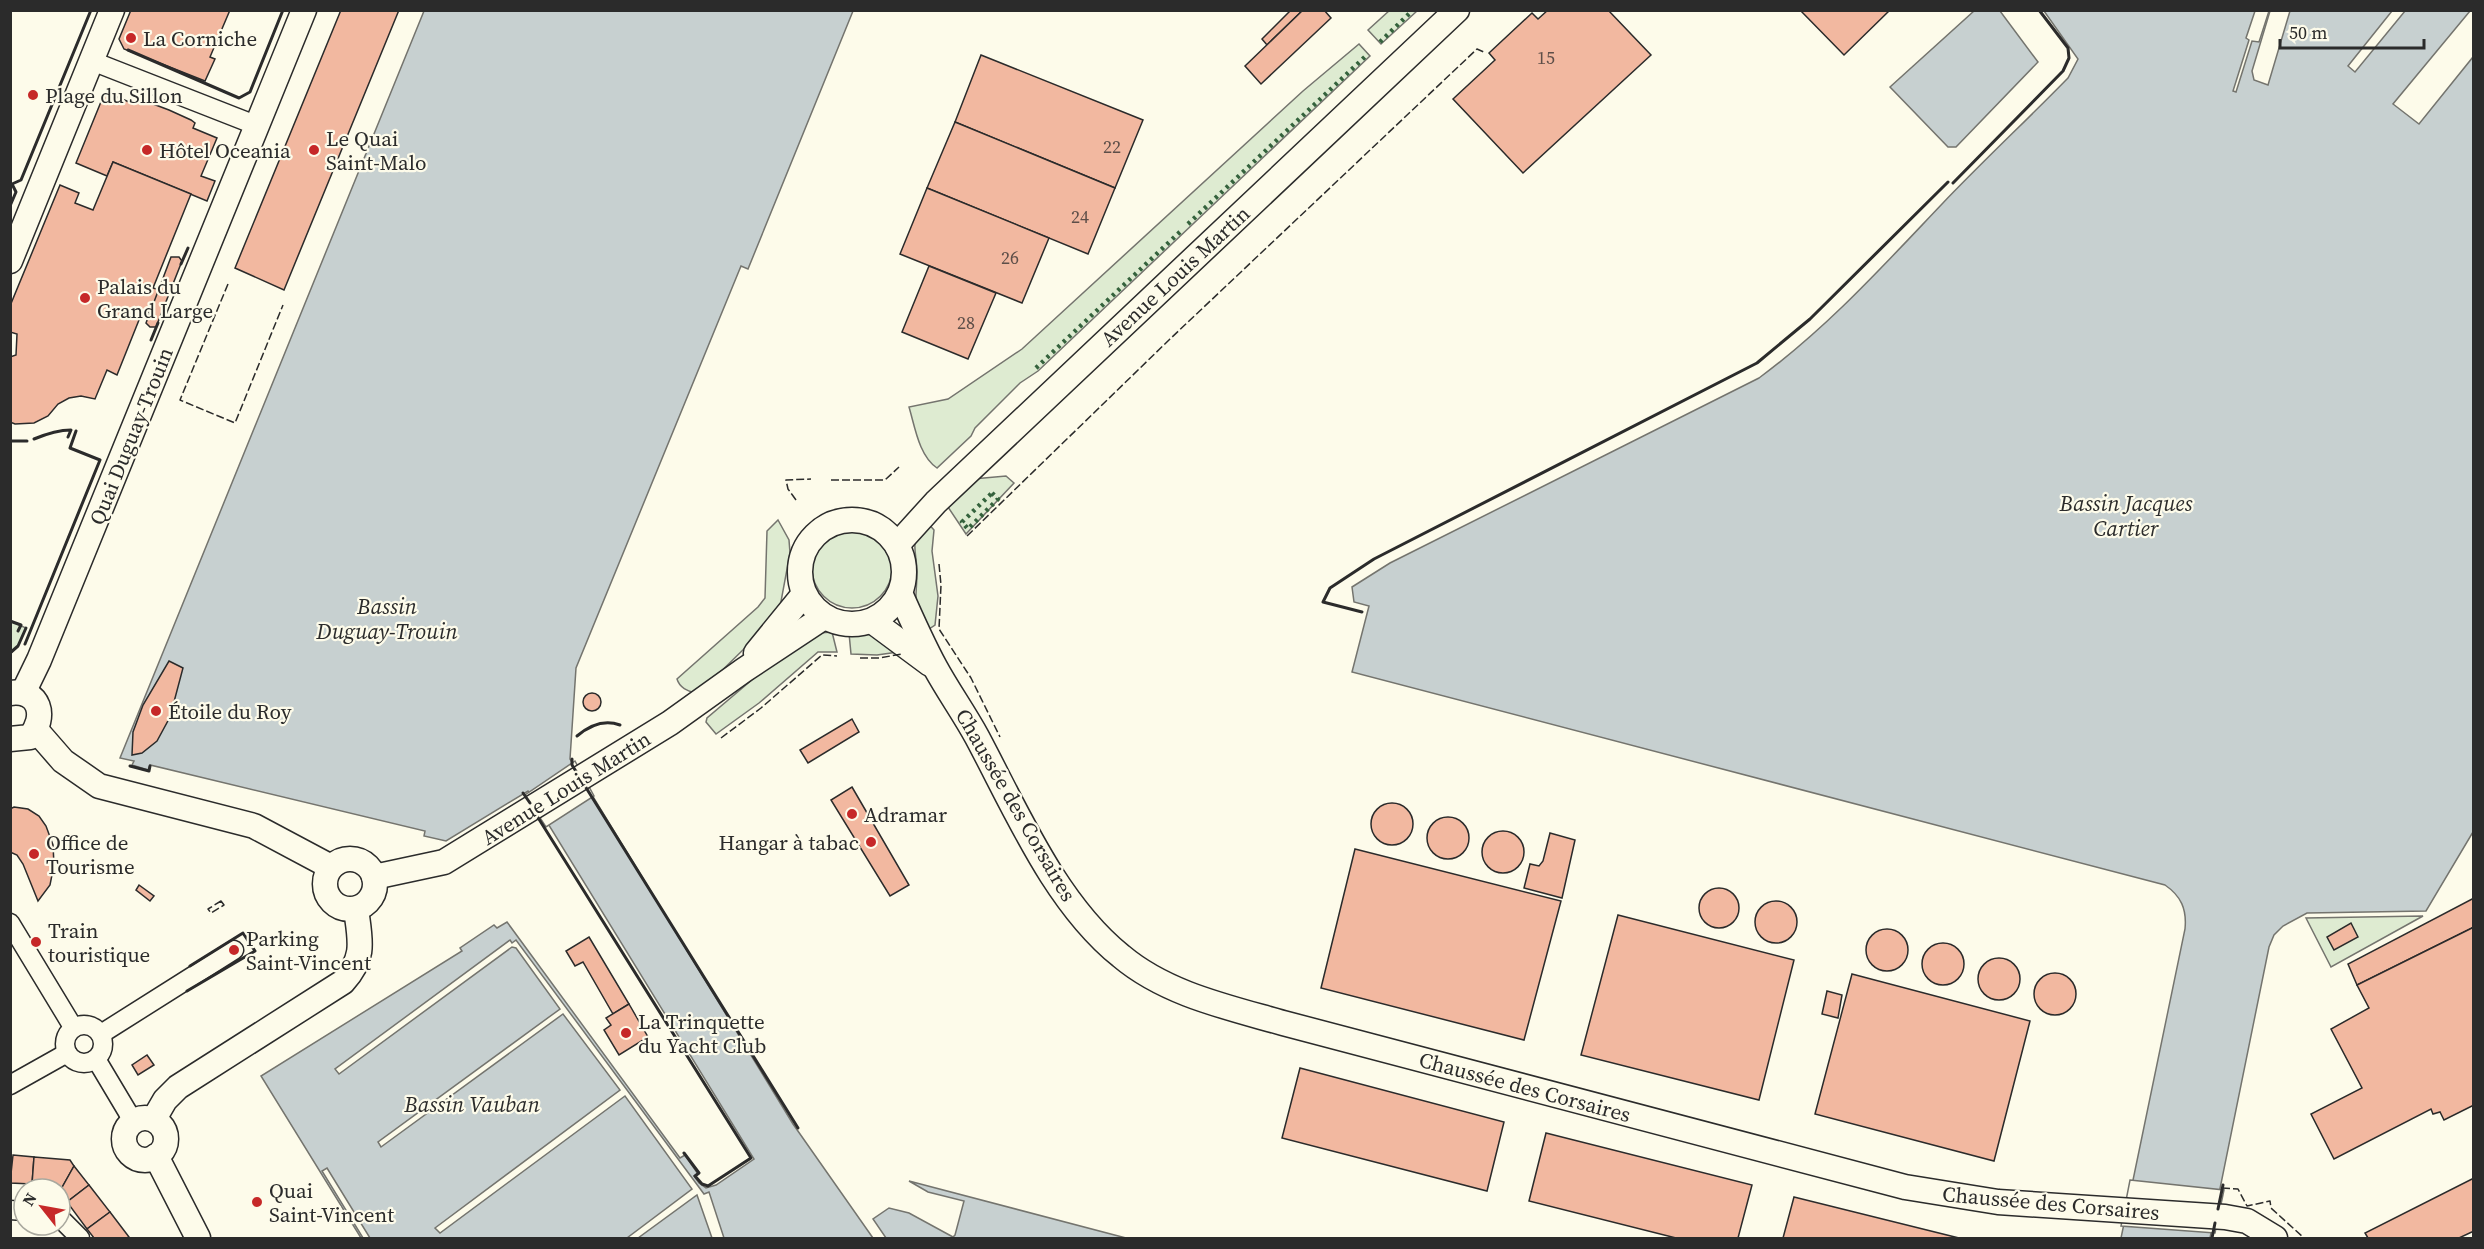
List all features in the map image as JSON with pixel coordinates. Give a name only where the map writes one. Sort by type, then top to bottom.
[{"type":"street","points":[[10,261],[112,10]]},
{"type":"street","name":"Quai Duguay-Trouin","points":[[17,693],[43,650],[304,10]]},
{"type":"street","name":"Avenue Louis Martin","points":[[897,545],[936,502],[1457,10]]},
{"type":"street","points":[[92,61],[258,126]]},
{"type":"street","points":[[854,519],[868,522],[881,528],[897,545],[904,569],[900,593],[893,604],[872,621],[846,624],[824,617],[812,607],[804,594],[800,583],[800,560],[807,544],[826,526],[840,520],[854,519]]},
{"type":"street","name":"Chaussée des Corsaires","points":[[900,593],[935,668],[965,716],[1059,884],[1081,913],[1121,957],[1178,990],[1215,1004],[1295,1026],[1905,1187],[1998,1202],[2225,1216],[2247,1221],[2275,1239]]},
{"type":"street","name":"Avenue Louis Martin","points":[[744,670],[804,594]]},
{"type":"street","name":"Avenue Louis Martin","points":[[374,877],[444,862],[670,723],[824,617]]},
{"type":"street","name":"Chaussée des Corsaires","points":[[872,621],[935,668]]},
{"type":"street","points":[[10,739],[30,737],[36,730],[40,716],[36,702],[17,693]]},
{"type":"street","points":[[36,730],[69,766],[99,786],[254,826],[331,867]]},
{"type":"street","points":[[344,860],[359,860],[366,864],[374,877],[373,893],[369,900],[356,909],[341,908],[329,899],[324,883],[331,867],[344,860]]},
{"type":"street","points":[[96,1059],[144,1120],[163,1128],[166,1141],[161,1152],[156,1156],[144,1160],[137,1159],[127,1150],[124,1137],[128,1125],[144,1120],[178,1087],[343,982],[358,963],[361,947],[356,909]]},
{"type":"street","points":[[10,923],[73,1027]]},
{"type":"street","points":[[100,1034],[234,950]]},
{"type":"street","points":[[89,1025],[100,1034],[103,1044],[96,1059],[80,1063],[67,1053],[64,1044],[66,1036],[73,1027],[89,1025]]},
{"type":"street","points":[[10,1085],[67,1053]]},
{"type":"street","points":[[156,1156],[198,1239]]},
{"type":"green space","points":[[1390,10],[1417,11],[1381,44],[1368,30]]},
{"type":"green space","points":[[1359,44],[1370,56],[1038,371],[1020,383],[975,428],[971,436],[937,468],[931,463],[918,440],[909,407],[948,399],[1022,349],[1303,91]]},
{"type":"green space","points":[[1006,476],[1014,483],[966,534],[946,504],[973,479]]},
{"type":"green space","points":[[778,520],[789,540],[790,553],[780,607],[750,643],[698,694],[685,689],[677,679],[758,607],[765,598],[767,531]]},
{"type":"green space","points":[[926,521],[934,530],[932,551],[938,596],[935,625],[926,631],[917,608],[915,540]]},
{"type":"green space","points":[[844,528],[860,528],[881,539],[892,560],[892,576],[881,597],[860,608],[844,608],[830,602],[818,590],[812,576],[812,560],[818,546],[830,534]]},
{"type":"green space","points":[[11,621],[26,628],[18,646],[11,653]]},
{"type":"green space","points":[[865,630],[898,652],[877,655],[851,654],[849,633]]},
{"type":"green space","points":[[832,632],[837,652],[818,652],[759,703],[716,734],[706,722],[707,718],[806,634]]},
{"type":"green space","points":[[2423,916],[2331,967],[2306,918]]},
{"type":"water","name":"Bassin Duguay-Trouin","points":[[424,11],[853,11],[748,269],[741,266],[576,668],[570,759],[793,1124],[873,1238],[361,1238],[261,1076],[462,951],[460,948],[494,925],[497,928],[507,922],[680,1158],[685,1155],[698,1174],[694,1176],[699,1183],[706,1188],[716,1185],[754,1159],[528,791],[446,841],[424,836],[425,831],[150,765],[148,770],[132,765],[134,761],[120,758]]},
{"type":"water","points":[[1974,11],[2000,11],[2038,62],[1956,147],[1948,147],[1890,87]]},
{"type":"water","name":"Bassin Jacques Cartier","points":[[2044,11],[2392,11],[2348,66],[2355,72],[2405,11],[2470,11],[2393,104],[2419,124],[2473,57],[2473,832],[2426,911],[2307,913],[2283,926],[2274,935],[2269,947],[2210,1238],[2121,1238],[2185,929],[2182,904],[2165,885],[1352,672],[1369,606],[1354,602],[1352,587],[1390,563],[1759,378],[1832,317],[2068,78],[2078,59]]},
{"type":"water","points":[[909,1181],[1126,1238],[886,1238],[873,1219],[889,1208],[909,1213],[953,1237],[955,1235],[964,1201],[928,1192]]},
{"type":"pier","points":[[2255,11],[2269,11],[2259,42],[2252,41],[2236,92],[2233,91],[2249,40],[2246,38]]},
{"type":"pier","points":[[2270,11],[2290,11],[2268,85],[2254,80],[2252,71]]},
{"type":"pier","points":[[575,761],[594,796],[546,827],[525,795]]},
{"type":"pier","points":[[510,940],[512,943],[516,940],[704,1194],[709,1192],[724,1238],[712,1238],[697,1195],[638,1238],[627,1238],[692,1189],[625,1096],[440,1233],[435,1228],[620,1090],[563,1014],[381,1147],[378,1142],[560,1009],[516,948],[512,947],[339,1074],[335,1069]]},
{"type":"pier","points":[[327,1168],[370,1238],[363,1238],[322,1171]]},
{"type":"pier","points":[[2130,1180],[2224,1190],[2215,1233],[2121,1226]]},
{"type":"building","points":[[131,10],[230,10],[210,57],[215,59],[205,81],[124,49],[119,39]]},
{"type":"building","name":"Le Quai Saint-Malo","points":[[341,10],[399,10],[284,290],[235,268]]},
{"type":"building","points":[[1291,10],[1303,10],[1267,45],[1262,39]]},
{"type":"building","points":[[1303,10],[1324,10],[1331,18],[1261,84],[1245,66]]},
{"type":"building","points":[[1548,10],[1608,10],[1651,55],[1523,173],[1453,99],[1495,60],[1489,53],[1532,13],[1538,19]]},
{"type":"building","points":[[1800,10],[1890,10],[1844,55]]},
{"type":"building","points":[[981,55],[1143,120],[1115,188],[955,122]]},
{"type":"building","name":"Hôtel Oceania","points":[[105,92],[134,104],[137,98],[169,110],[195,123],[193,128],[217,138],[201,176],[215,181],[207,201],[113,162],[107,176],[76,163]]},
{"type":"building","points":[[955,122],[1115,188],[1088,254],[927,188]]},
{"type":"building","name":"Palais du Grand Large","points":[[113,162],[191,194],[153,288],[160,290],[150,313],[143,310],[117,375],[107,370],[95,399],[81,396],[69,398],[58,404],[48,416],[34,423],[15,424],[10,422],[10,357],[16,355],[17,334],[10,332],[10,306],[60,185],[79,193],[75,203],[93,210]]},
{"type":"building","points":[[927,188],[1049,238],[1022,303],[900,254]]},
{"type":"building","points":[[171,257],[179,257],[182,261],[156,327],[150,327],[146,323]]},
{"type":"building","points":[[929,266],[996,293],[968,359],[902,332]]},
{"type":"building","name":"Étoile du Roy","points":[[169,661],[183,668],[170,717],[157,741],[142,753],[132,755],[133,732],[143,705]]},
{"type":"building","points":[[588,693],[596,693],[601,698],[599,709],[588,711],[583,706],[583,698]]},
{"type":"building","points":[[852,719],[859,732],[808,763],[800,750]]},
{"type":"building","name":"Hangar à tabac","points":[[852,787],[909,885],[890,896],[831,800]]},
{"type":"building","points":[[1392,803],[1407,809],[1413,824],[1407,839],[1392,845],[1377,839],[1371,824],[1377,809]]},
{"type":"building","name":"Office de Tourisme","points":[[14,807],[28,809],[39,816],[46,826],[53,845],[54,865],[50,885],[38,901],[23,864],[17,855],[10,852],[10,809]]},
{"type":"building","points":[[1448,817],[1463,823],[1469,838],[1463,853],[1448,859],[1433,853],[1427,838],[1433,823]]},
{"type":"building","points":[[1503,831],[1518,837],[1524,852],[1518,867],[1503,873],[1488,867],[1482,852],[1488,837]]},
{"type":"building","points":[[1550,833],[1575,840],[1562,898],[1524,888],[1530,864],[1539,866],[1543,861]]},
{"type":"building","points":[[1355,849],[1561,901],[1524,1040],[1321,988]]},
{"type":"building","points":[[139,885],[154,896],[150,901],[136,890]]},
{"type":"building","points":[[1719,888],[1727,889],[1733,894],[1738,900],[1738,916],[1733,922],[1727,927],[1719,928],[1711,927],[1705,922],[1700,916],[1699,908],[1700,900],[1705,894],[1711,889]]},
{"type":"building","points":[[2474,898],[2474,927],[2357,985],[2348,964]]},
{"type":"building","points":[[1776,901],[1791,907],[1797,922],[1791,937],[1776,943],[1761,937],[1755,922],[1761,907]]},
{"type":"building","points":[[1618,915],[1794,960],[1759,1100],[1581,1055]]},
{"type":"building","points":[[2351,923],[2358,937],[2334,950],[2327,937]]},
{"type":"building","points":[[2474,927],[2474,1105],[2444,1120],[2440,1112],[2433,1114],[2431,1109],[2334,1159],[2311,1114],[2362,1088],[2331,1029],[2369,1008],[2357,985]]},
{"type":"building","points":[[1887,929],[1902,935],[1908,950],[1902,965],[1887,971],[1872,965],[1866,950],[1872,935]]},
{"type":"building","points":[[589,937],[629,1004],[613,1014],[583,962],[575,966],[566,951]]},
{"type":"building","points":[[1943,943],[1951,944],[1958,949],[1963,956],[1963,972],[1958,979],[1951,984],[1943,985],[1935,984],[1928,979],[1923,972],[1922,964],[1923,956],[1928,949],[1935,944]]},
{"type":"building","points":[[1999,958],[2007,959],[2014,964],[2019,971],[2019,987],[2014,994],[2007,999],[1999,1000],[1991,999],[1984,994],[1979,987],[1978,979],[1979,971],[1984,964],[1991,959]]},
{"type":"building","points":[[2055,973],[2063,974],[2070,979],[2075,986],[2075,1002],[2070,1009],[2063,1014],[2055,1015],[2047,1014],[2040,1009],[2035,1002],[2034,994],[2035,986],[2040,979],[2047,974]]},
{"type":"building","points":[[1852,974],[2030,1021],[1994,1161],[1815,1114]]},
{"type":"building","points":[[1827,991],[1842,995],[1838,1018],[1822,1014]]},
{"type":"building","name":"La Trinquette du Yacht Club","points":[[629,1004],[648,1037],[619,1055],[604,1030],[611,1025],[606,1018]]},
{"type":"building","points":[[147,1055],[154,1065],[138,1075],[132,1065]]},
{"type":"building","points":[[1300,1068],[1504,1122],[1487,1191],[1282,1138]]},
{"type":"building","points":[[1546,1133],[1752,1185],[1738,1238],[1676,1238],[1529,1201]]},
{"type":"building","points":[[13,1155],[34,1157],[33,1177],[12,1177],[12,1183],[10,1183]]},
{"type":"building","points":[[34,1157],[70,1160],[74,1166],[68,1177],[33,1177]]},
{"type":"building","points":[[74,1166],[89,1185],[72,1198],[72,1177],[68,1177]]},
{"type":"building","points":[[2474,1178],[2474,1231],[2459,1238],[2368,1238],[2365,1233]]},
{"type":"building","points":[[89,1185],[110,1212],[87,1229],[72,1209],[72,1198]]},
{"type":"building","points":[[1794,1197],[1959,1238],[1783,1238]]},
{"type":"building","points":[[110,1212],[129,1237],[94,1238],[87,1229]]},
{"type":"hedge","points":[[1380,42],[1413,10]]},
{"type":"hedge","points":[[1188,224],[1368,54]]},
{"type":"hedge","points":[[1036,368],[1182,230]]},
{"type":"hedge","points":[[992,493],[998,499],[968,529],[962,522],[992,493]]},
{"type":"fence","points":[[967,536],[1170,339],[1477,49],[1486,53]]},
{"type":"fence","points":[[228,284],[180,400],[235,423],[283,305]]},
{"type":"fence","points":[[831,480],[885,480],[899,467]]},
{"type":"fence","points":[[796,500],[788,489],[786,480],[811,479]]},
{"type":"fence","points":[[939,564],[941,585],[939,629],[971,678],[1000,737]]},
{"type":"fence","points":[[860,658],[879,658],[902,654]]},
{"type":"fence","points":[[721,738],[761,708],[822,655],[837,656]]},
{"type":"fence","points":[[221,901],[224,905],[211,913],[208,909],[221,901]]},
{"type":"fence","points":[[2222,1188],[2238,1189],[2247,1206],[2270,1201],[2271,1208],[2304,1238]]},
{"type":"wall","points":[[10,206],[16,192],[12,184],[21,180],[91,10]]},
{"type":"wall","points":[[128,50],[239,98],[250,92],[283,10]]},
{"type":"wall","points":[[1953,183],[2063,71],[2069,58],[2068,48],[2039,10]]},
{"type":"wall","points":[[1362,612],[1323,602],[1330,588],[1374,559],[1757,363],[1810,319],[1948,182]]},
{"type":"wall","points":[[181,264],[188,248]]},
{"type":"wall","points":[[151,340],[158,323]]},
{"type":"wall","points":[[34,439],[71,430],[68,437]]},
{"type":"wall","points":[[25,644],[100,460],[70,448],[76,431]]},
{"type":"wall","points":[[10,441],[27,441]]},
{"type":"wall","points":[[10,621],[21,625],[18,631]]},
{"type":"wall","points":[[10,653],[18,646],[26,628]]},
{"type":"wall","points":[[577,736],[597,724],[620,725]]},
{"type":"wall","points":[[572,759],[572,765],[577,773]]},
{"type":"wall","points":[[130,766],[149,771],[150,766]]},
{"type":"wall","points":[[585,786],[798,1128]]},
{"type":"wall","points":[[523,793],[530,803]]},
{"type":"wall","points":[[537,816],[751,1158],[708,1186],[702,1184],[695,1176],[699,1173],[684,1153]]},
{"type":"wall","points":[[187,991],[255,951],[243,933],[190,966]]},
{"type":"wall","points":[[2218,1209],[2223,1185]]},
{"type":"wall","points":[[2212,1238],[2215,1223]]},
{"type":"place","name":"La Corniche","points":[[131,38]]},
{"type":"place","name":"Plage du Sillon","points":[[33,95]]},
{"type":"place","name":"Hôtel Oceania","points":[[147,150]]},
{"type":"place","name":"Le Quai Saint-Malo","points":[[314,150]]},
{"type":"place","name":"Palais du Grand Large","points":[[85,298]]},
{"type":"place","name":"Étoile du Roy","points":[[156,711]]},
{"type":"place","name":"Adramar","points":[[852,814]]},
{"type":"place","name":"Hangar à tabac","points":[[871,842]]},
{"type":"place","name":"Office de Tourisme","points":[[34,854]]},
{"type":"place","name":"Train touristique","points":[[36,942]]},
{"type":"place","name":"Parking Saint-Vincent","points":[[234,950]]},
{"type":"place","name":"La Trinquette du Yacht Club","points":[[626,1033]]},
{"type":"place","name":"Quai Saint-Vincent","points":[[257,1202]]},
{"type":"water label","name":"Bassin Vauban","points":[[472,1104]]}]
